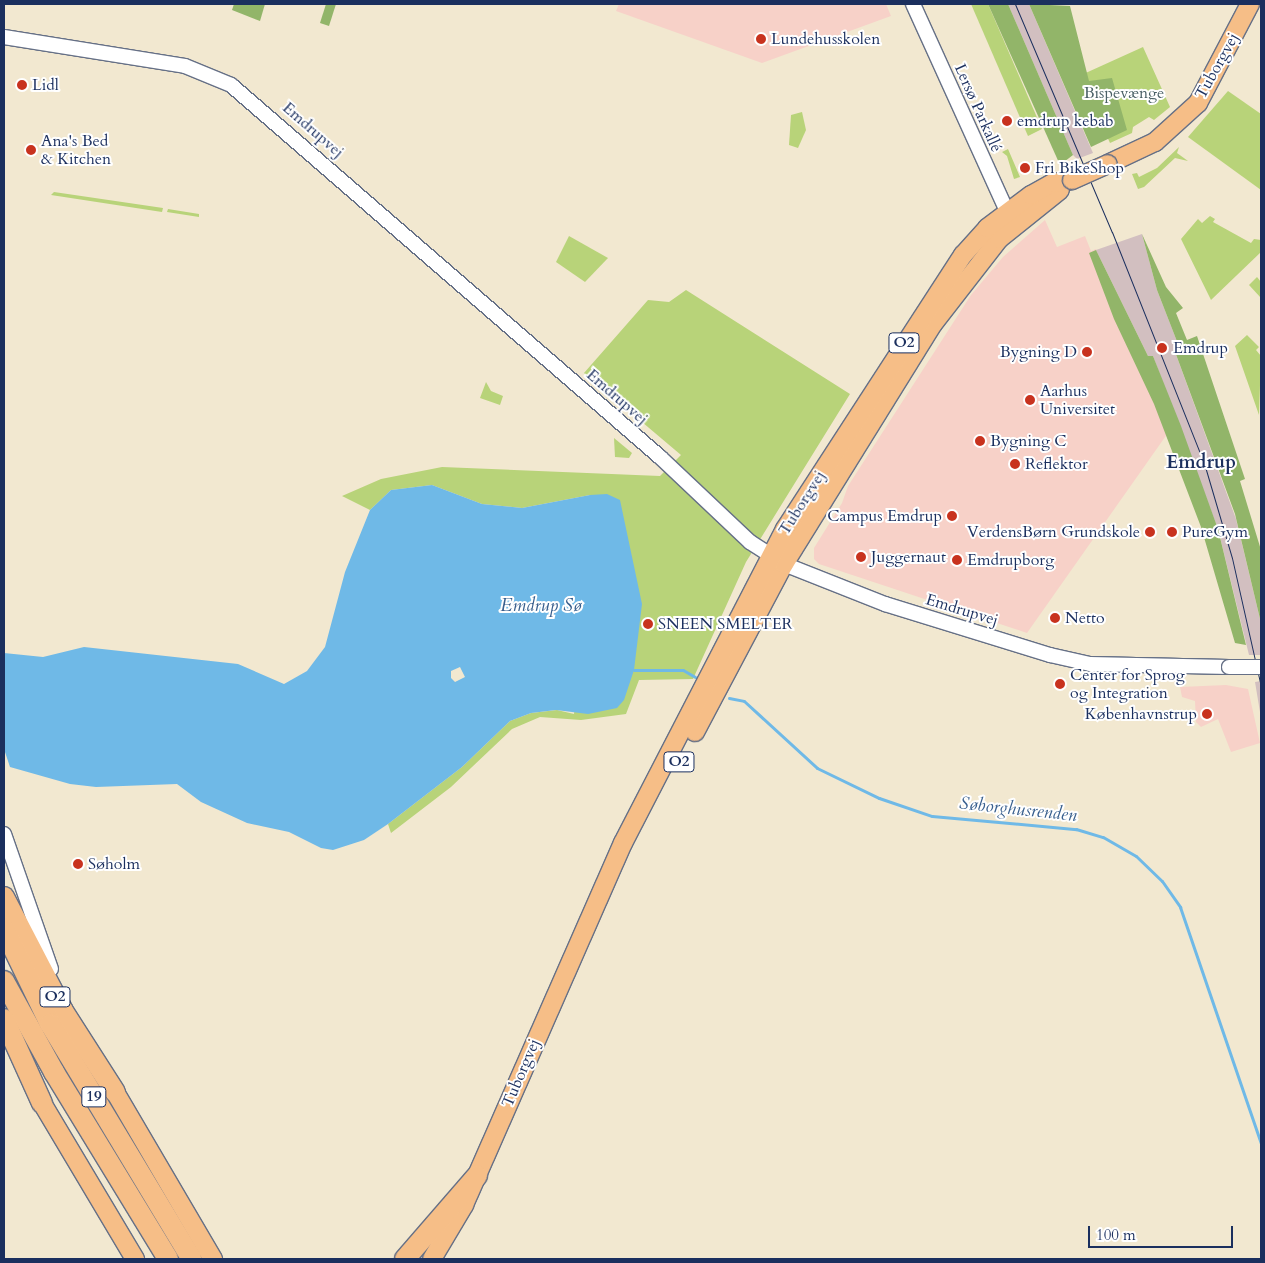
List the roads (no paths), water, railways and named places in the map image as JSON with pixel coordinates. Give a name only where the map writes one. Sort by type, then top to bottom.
[{"type":"highway","name":"O2","points":[[4,897],[55,996],[115,1092]]},
{"type":"highway","name":"19","points":[[4,929],[50,1024],[192,1259]]},
{"type":"highway","name":"19","points":[[4,981],[54,1072],[168,1259]]},
{"type":"highway","points":[[4,1020],[42,1103]]},
{"type":"highway","points":[[405,1259],[477,1176]]},
{"type":"main road","name":"Tuborgvej","points":[[432,1259],[451,1230],[477,1176],[559,984],[607,886],[651,816],[777,561],[813,483],[934,297],[963,255],[1010,218],[1072,180],[1155,142],[1198,103],[1250,4]]},
{"type":"main road","name":"O2","points":[[115,1092],[214,1259]]},
{"type":"main road","points":[[42,1103],[135,1259]]},
{"type":"street","name":"Lersø Parkallé","points":[[913,4],[1010,218]]},
{"type":"street","name":"Emdrupvej","points":[[4,37],[184,66],[231,85],[344,180],[777,561],[885,604],[1050,655],[1090,664],[1261,667]]},
{"type":"street","points":[[4,834],[28,911],[53,974],[115,1092]]},
{"type":"street","points":[[4,1040],[42,1103]]},
{"type":"water","name":"Emdrup Sø","points":[[432,485],[482,504],[522,508],[590,495],[607,494],[620,500],[642,604],[634,670],[624,700],[617,708],[588,714],[556,710],[531,713],[510,721],[462,767],[388,824],[364,840],[333,850],[321,848],[289,832],[247,823],[201,802],[177,784],[96,787],[70,784],[10,767],[4,749],[4,653],[43,657],[84,647],[238,664],[284,684],[307,671],[325,647],[345,572],[370,510],[391,490]],"holes":[[[460,667],[465,677],[455,682],[451,678],[451,671]]]},
{"type":"waterway","name":"Søborghusrenden","points":[[634,670],[683,670],[695,677]]},
{"type":"waterway","name":"Søborghusrenden","points":[[729,698],[744,701],[817,768],[879,798],[932,816],[1076,829],[1103,837],[1136,856],[1162,881],[1180,907],[1261,1144]]},
{"type":"tram line","points":[[1015,4],[1112,232],[1204,463],[1232,558],[1261,687]]},
{"type":"place","name":"Lundehusskolen","points":[[761,39]]},
{"type":"place","name":"Lidl","points":[[22,85]]},
{"type":"place","name":"emdrup kebab","points":[[1007,121]]},
{"type":"place","name":"Ana's Bed & Kitchen","points":[[31,150]]},
{"type":"place","name":"Fri BikeShop","points":[[1025,168]]},
{"type":"place","name":"Emdrup","points":[[1162,348]]},
{"type":"place","name":"Bygning D","points":[[1087,352]]},
{"type":"place","name":"Aarhus Universitet","points":[[1030,400]]},
{"type":"place","name":"Bygning C","points":[[980,441]]},
{"type":"place","name":"Reflektor","points":[[1015,464]]},
{"type":"place","name":"Campus Emdrup","points":[[952,516]]},
{"type":"place","name":"VerdensBørn Grundskole","points":[[1150,532]]},
{"type":"place","name":"PureGym","points":[[1172,532]]},
{"type":"place","name":"Juggernaut","points":[[861,557]]},
{"type":"place","name":"Emdrupborg","points":[[957,560]]},
{"type":"place","name":"Netto","points":[[1055,618]]},
{"type":"place","name":"SNEEN SMELTER","points":[[648,624]]},
{"type":"place","name":"Center for Sprog og Integration","points":[[1060,684]]},
{"type":"place","name":"Københavnstrup","points":[[1207,714]]},
{"type":"place","name":"Søholm","points":[[78,864]]},
{"type":"district","name":"Emdrup","points":[[1201,463]]},
{"type":"park label","name":"Bispevænge","points":[[1124,93]]}]
